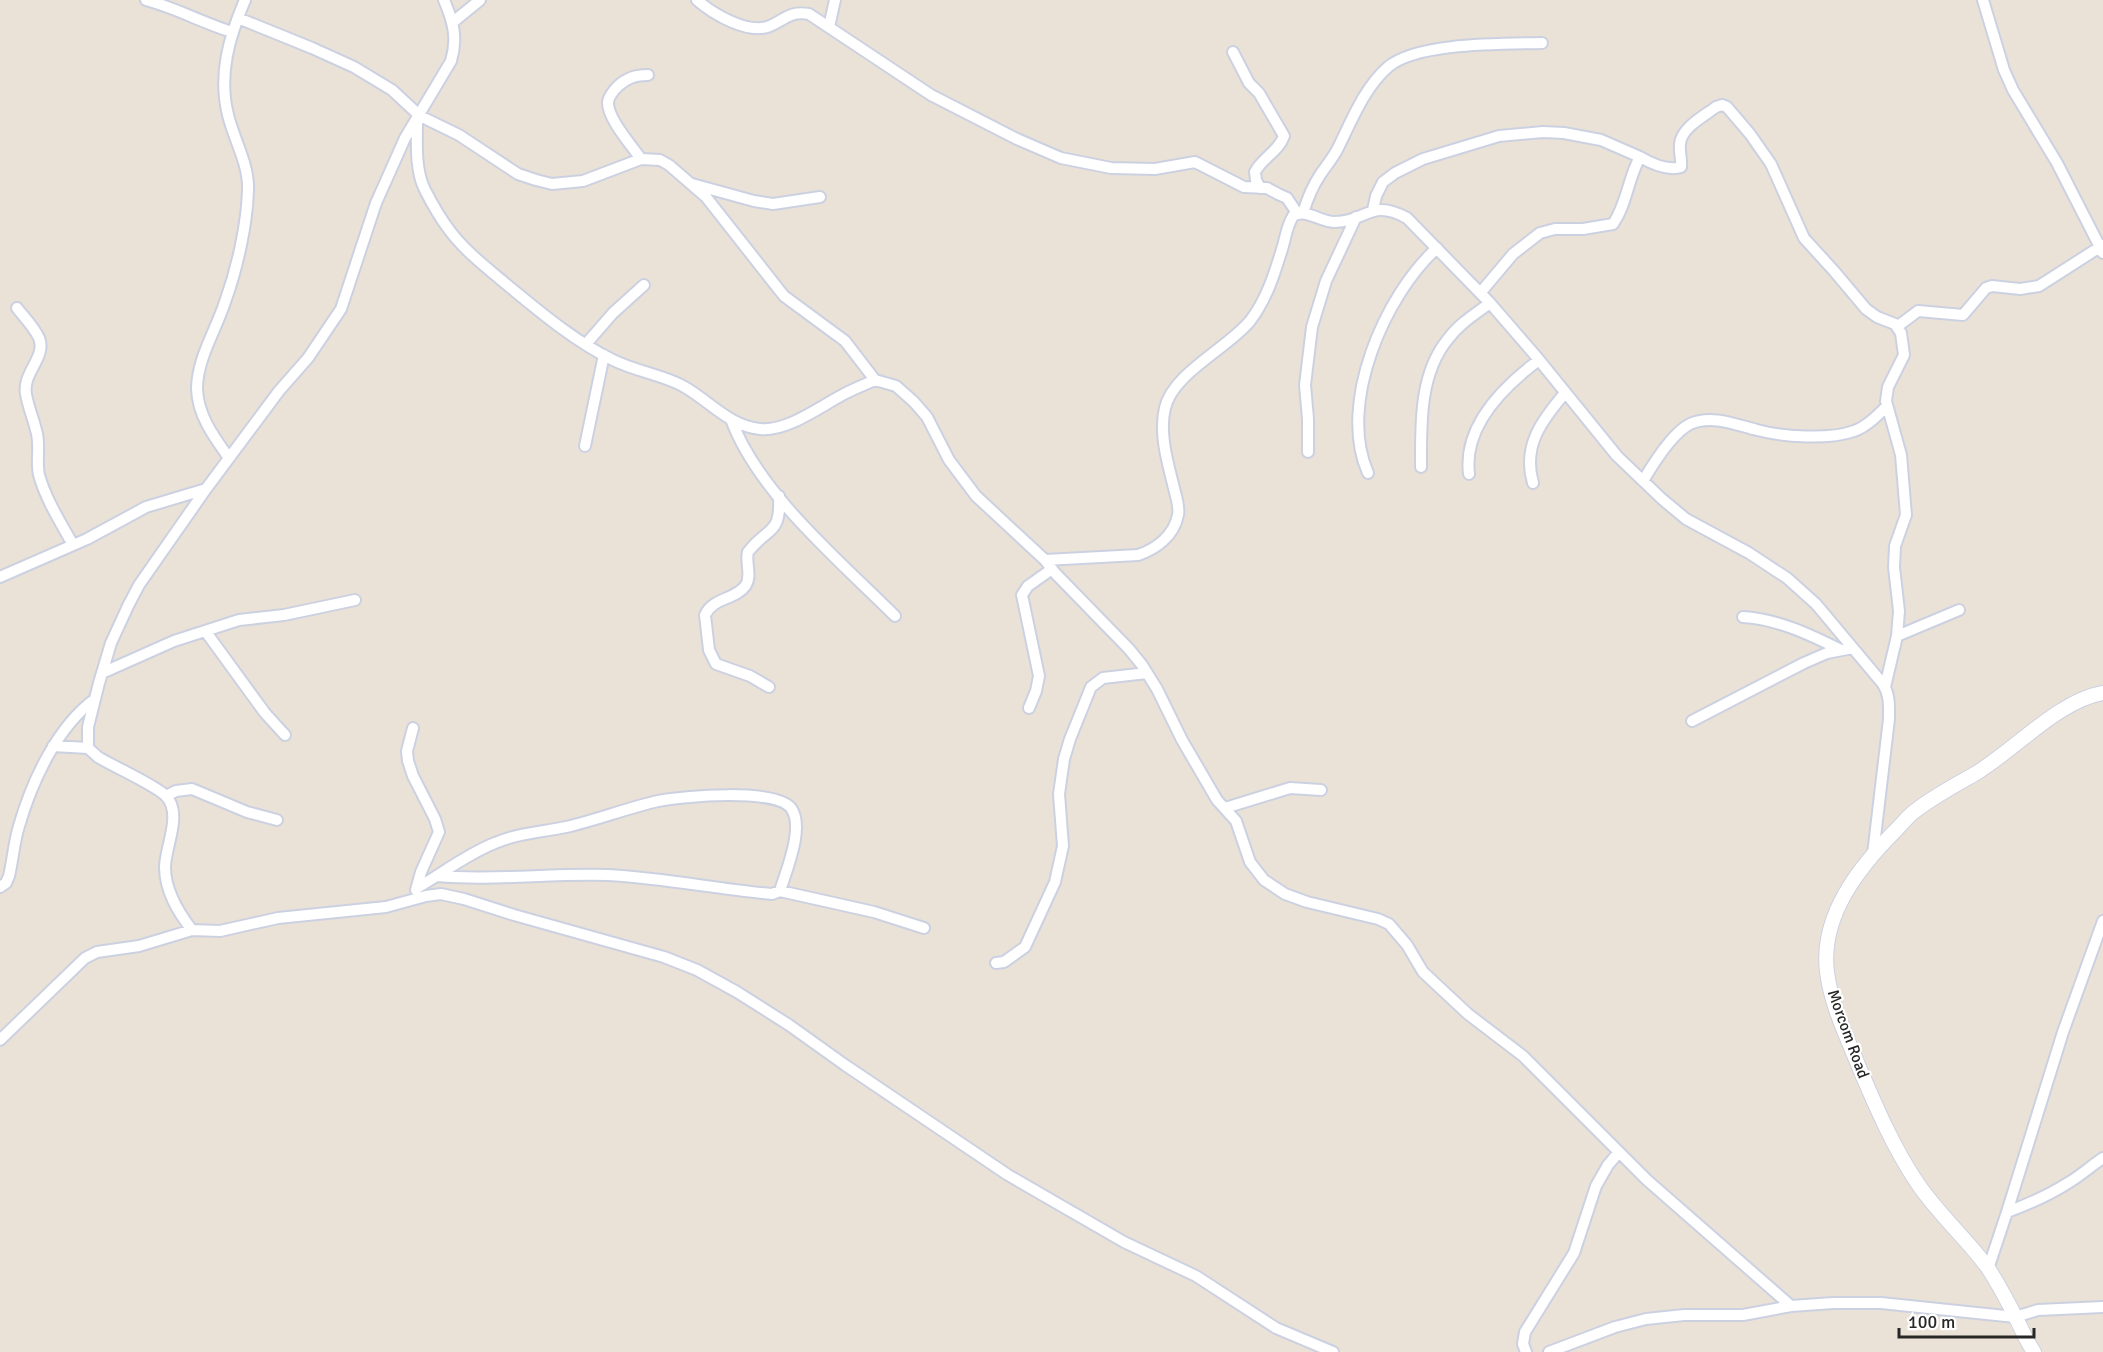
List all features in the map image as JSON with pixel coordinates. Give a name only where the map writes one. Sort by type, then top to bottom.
[{"type":"street","points":[[146,0],[232,32]]},
{"type":"street","points":[[229,458],[205,422],[199,405],[197,389],[202,360],[226,301],[244,230],[248,190],[247,172],[228,115],[223,87],[224,63],[232,32],[245,0]]},
{"type":"street","points":[[88,748],[88,727],[111,643],[139,585],[206,489],[279,391],[308,358],[341,309],[376,203],[405,138],[452,61],[455,50],[455,33],[444,0]]},
{"type":"street","points":[[453,22],[480,0]]},
{"type":"street","points":[[697,0],[732,21],[754,28],[769,26],[784,17],[802,13],[819,20],[931,95],[998,130],[1061,158],[1111,168],[1155,169],[1195,162],[1244,187],[1267,188],[1287,198],[1300,213],[1323,221],[1347,221],[1373,210],[1394,211],[1407,218],[1481,292],[1617,456],[1686,519],[1749,553],[1787,578],[1816,604],[1885,687],[1890,701],[1889,719],[1873,854]]},
{"type":"street","points":[[829,27],[835,0]]},
{"type":"street","points":[[1898,326],[1918,311],[1963,315],[1982,292],[1992,286],[2020,289],[2039,286],[2102,248],[2013,90],[2004,70],[1983,0]]},
{"type":"street","points":[[238,18],[354,67],[392,90],[418,117],[459,135],[518,174],[552,184],[583,181],[641,159],[660,160],[678,171],[729,225],[784,296],[845,341],[875,380],[896,386],[914,402],[927,417],[949,460],[976,496],[1048,564],[1129,649],[1147,673],[1217,800],[1236,821],[1250,862],[1264,880],[1285,894],[1307,902],[1378,919],[1389,924],[1407,945],[1423,972],[1468,1014],[1523,1056],[1680,1209],[1791,1306]]},
{"type":"street","points":[[1029,708],[1039,676],[1022,595],[1048,564],[1138,555],[1151,551],[1164,541],[1173,528],[1179,514],[1162,429],[1165,406],[1171,393],[1192,370],[1235,336],[1250,320],[1264,299],[1274,275],[1287,225],[1293,216],[1300,213],[1369,89],[1389,66],[1406,57],[1424,52],[1469,46],[1542,43]]},
{"type":"street","points":[[1233,52],[1249,83],[1259,93],[1284,136],[1282,142],[1255,172],[1260,188]]},
{"type":"street","points":[[641,159],[613,119],[608,104],[612,93],[627,79],[636,75],[648,75]]},
{"type":"street","points":[[1373,210],[1376,196],[1383,182],[1395,173],[1423,159],[1499,136],[1543,132],[1564,133],[1601,140],[1641,158],[1677,169],[1682,164],[1680,143],[1682,135],[1716,107],[1725,106],[1750,134],[1771,164],[1804,238],[1866,309],[1898,326],[1901,333],[1904,351],[1888,387],[1886,406],[1901,455],[1906,514],[1895,546],[1894,567],[1899,611],[1897,636],[1885,687]]},
{"type":"street","points":[[418,117],[418,157],[424,187],[450,231],[479,261],[502,280],[586,344],[604,355],[639,372],[680,385],[730,419],[748,427],[761,429],[774,429],[798,419],[875,380]]},
{"type":"street","points":[[1481,292],[1514,254],[1540,233],[1555,229],[1583,229],[1613,224],[1621,209],[1632,174],[1641,158]]},
{"type":"street","points":[[692,184],[773,204],[820,197]]},
{"type":"street","points":[[1308,452],[1305,385],[1312,327],[1326,281],[1356,217]]},
{"type":"street","points":[[1368,473],[1359,437],[1359,414],[1366,364],[1389,312],[1407,279],[1437,248]]},
{"type":"street","points":[[586,344],[613,313],[644,285]]},
{"type":"street","points":[[1421,467],[1423,406],[1434,361],[1447,339],[1490,303]]},
{"type":"street","points":[[17,308],[38,335],[41,344],[28,376],[26,393],[38,436],[40,476],[60,523],[73,545]]},
{"type":"street","points":[[585,446],[604,355]]},
{"type":"street","points":[[1469,474],[1467,461],[1477,427],[1516,377],[1539,360]]},
{"type":"street","points":[[1533,483],[1528,461],[1533,441],[1553,407],[1565,393]]},
{"type":"street","points":[[1644,481],[1657,457],[1690,424],[1712,420],[1776,434],[1835,435],[1854,431],[1872,420],[1886,406]]},
{"type":"street","points":[[730,419],[747,455],[778,496],[821,543],[895,616]]},
{"type":"street","points":[[0,577],[73,545],[146,507],[206,489]]},
{"type":"street","points":[[769,687],[750,676],[716,663],[709,650],[705,615],[715,602],[746,585],[748,552],[777,524],[778,496]]},
{"type":"street","points":[[102,673],[174,641],[239,620],[284,615],[355,600]]},
{"type":"street","points":[[1897,636],[1959,610]]},
{"type":"street","points":[[1743,617],[1793,629],[1841,651]]},
{"type":"street","points":[[206,632],[265,713],[285,735]]},
{"type":"street","points":[[1692,721],[1804,663],[1827,653],[1853,648]]},
{"type":"street","points":[[996,963],[1004,962],[1025,947],[1055,882],[1063,846],[1059,794],[1064,759],[1091,687],[1103,678],[1147,673]]},
{"type":"street","name":"Morcom Road","points":[[2031,1351],[2016,1317],[1988,1269],[1935,1208],[1903,1161],[1845,1033],[1827,970],[1828,936],[1850,883],[1873,854],[1914,811],[1992,763],[2037,728],[2072,705],[2103,693]]},
{"type":"street","points":[[0,887],[6,883],[9,876],[19,824],[53,746],[73,718],[95,699]]},
{"type":"street","points":[[413,728],[407,751],[408,761],[439,832],[421,872],[415,894]]},
{"type":"street","points":[[53,746],[88,748],[98,757],[166,796],[171,803],[172,810],[172,831],[165,866],[167,883],[177,911],[192,930]]},
{"type":"street","points":[[1225,808],[1290,788],[1321,790]]},
{"type":"street","points":[[166,796],[176,791],[192,789],[258,816],[277,820]]},
{"type":"street","points":[[0,1040],[85,958],[97,952],[139,946],[192,930],[220,931],[278,918],[386,907],[415,894],[437,876],[479,850],[519,835],[599,819],[657,801],[706,796],[762,796],[783,802],[789,807],[796,820],[794,841],[780,891]]},
{"type":"street","points":[[437,876],[471,879],[604,875],[772,894],[780,891],[874,912],[924,928]]},
{"type":"street","points":[[415,894],[441,894],[464,898],[514,915],[663,957],[698,970],[789,1025],[1008,1175],[1124,1242],[1196,1276],[1276,1328],[1333,1352]]},
{"type":"street","points":[[1988,1269],[2063,1032],[2103,921]]},
{"type":"street","points":[[1526,1352],[1523,1344],[1525,1332],[1574,1253],[1596,1186],[1619,1152]]},
{"type":"street","points":[[2007,1212],[2035,1202],[2060,1188],[2103,1158]]},
{"type":"street","points":[[1549,1352],[1646,1319],[1684,1315],[1743,1315],[1791,1306],[1881,1303],[2016,1317],[2038,1310],[2103,1307]]}]
